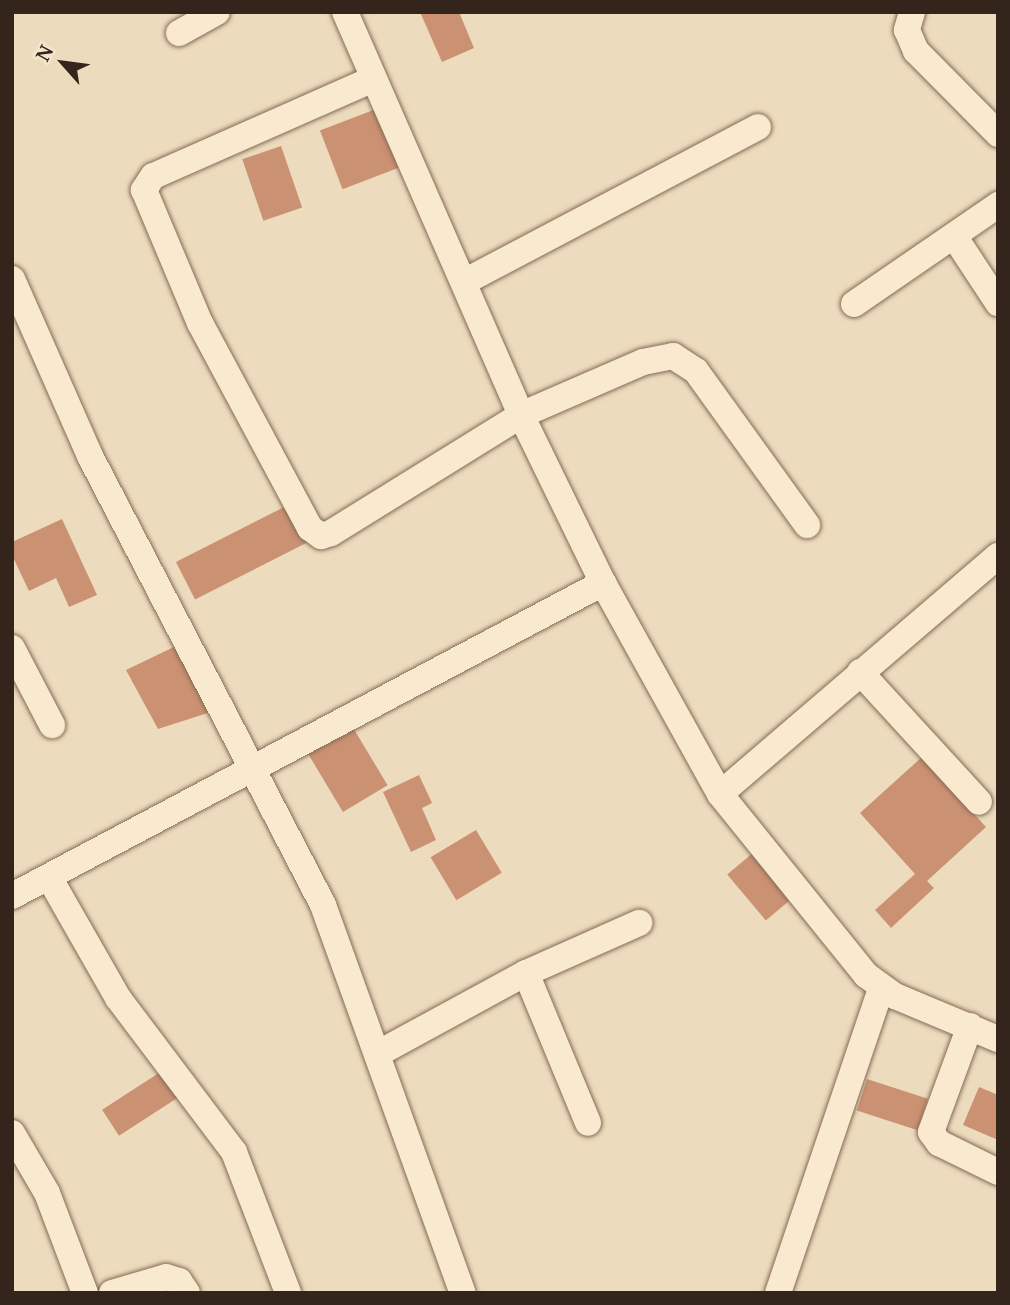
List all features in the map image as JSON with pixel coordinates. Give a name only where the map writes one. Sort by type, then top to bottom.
[{"type":"street","points":[[179,33],[217,12]]},
{"type":"street","points":[[345,12],[371,80],[466,281],[522,415],[603,583],[720,794],[881,988],[998,1039]]},
{"type":"street","points":[[912,12],[907,30],[916,51],[998,134]]},
{"type":"street","points":[[371,80],[146,183],[146,198],[200,323],[310,528],[321,536],[522,415],[643,362],[673,356],[696,371],[807,525]]},
{"type":"street","points":[[466,281],[758,127]]},
{"type":"street","points":[[854,304],[956,239],[998,205]]},
{"type":"street","points":[[956,239],[998,303]]},
{"type":"street","points":[[12,279],[90,456],[323,905],[379,1053],[463,1293]]},
{"type":"street","points":[[720,794],[860,672],[995,564]]},
{"type":"street","points":[[12,896],[603,583]]},
{"type":"street","points":[[12,648],[52,725]]},
{"type":"street","points":[[860,672],[979,802]]},
{"type":"street","points":[[48,877],[118,998],[234,1152],[288,1293]]},
{"type":"street","points":[[379,1053],[526,974],[639,923]]},
{"type":"street","points":[[526,974],[588,1123]]},
{"type":"street","points":[[778,1293],[881,988]]},
{"type":"street","points":[[970,1026],[930,1132],[939,1143],[998,1172]]},
{"type":"street","points":[[12,1133],[47,1193],[85,1293]]},
{"type":"street","points":[[112,1293],[166,1277],[179,1281],[187,1293]]},
{"type":"building","points":[[420,12],[459,12],[474,48],[442,62]]},
{"type":"building","points":[[376,109],[399,168],[343,189],[320,131]]},
{"type":"building","points":[[281,146],[302,207],[263,221],[242,159]]},
{"type":"building","points":[[290,504],[309,541],[195,600],[176,562]]},
{"type":"building","points":[[62,519],[97,595],[69,607],[56,578],[29,591],[12,555],[12,542]]},
{"type":"building","points":[[178,645],[217,710],[158,729],[126,670]]},
{"type":"building","points":[[352,726],[388,785],[343,812],[307,753]]},
{"type":"building","points":[[922,757],[986,827],[927,881],[934,888],[891,928],[875,910],[915,874],[860,813]]},
{"type":"building","points":[[419,775],[432,803],[422,808],[436,840],[411,852],[383,792]]},
{"type":"building","points":[[476,830],[502,873],[456,900],[431,857]]},
{"type":"building","points":[[754,852],[793,898],[766,920],[727,874]]},
{"type":"building","points":[[165,1069],[182,1095],[119,1136],[102,1110]]},
{"type":"building","points":[[867,1079],[928,1099],[918,1130],[857,1110]]},
{"type":"building","points":[[979,1087],[998,1095],[998,1140],[963,1125]]}]
